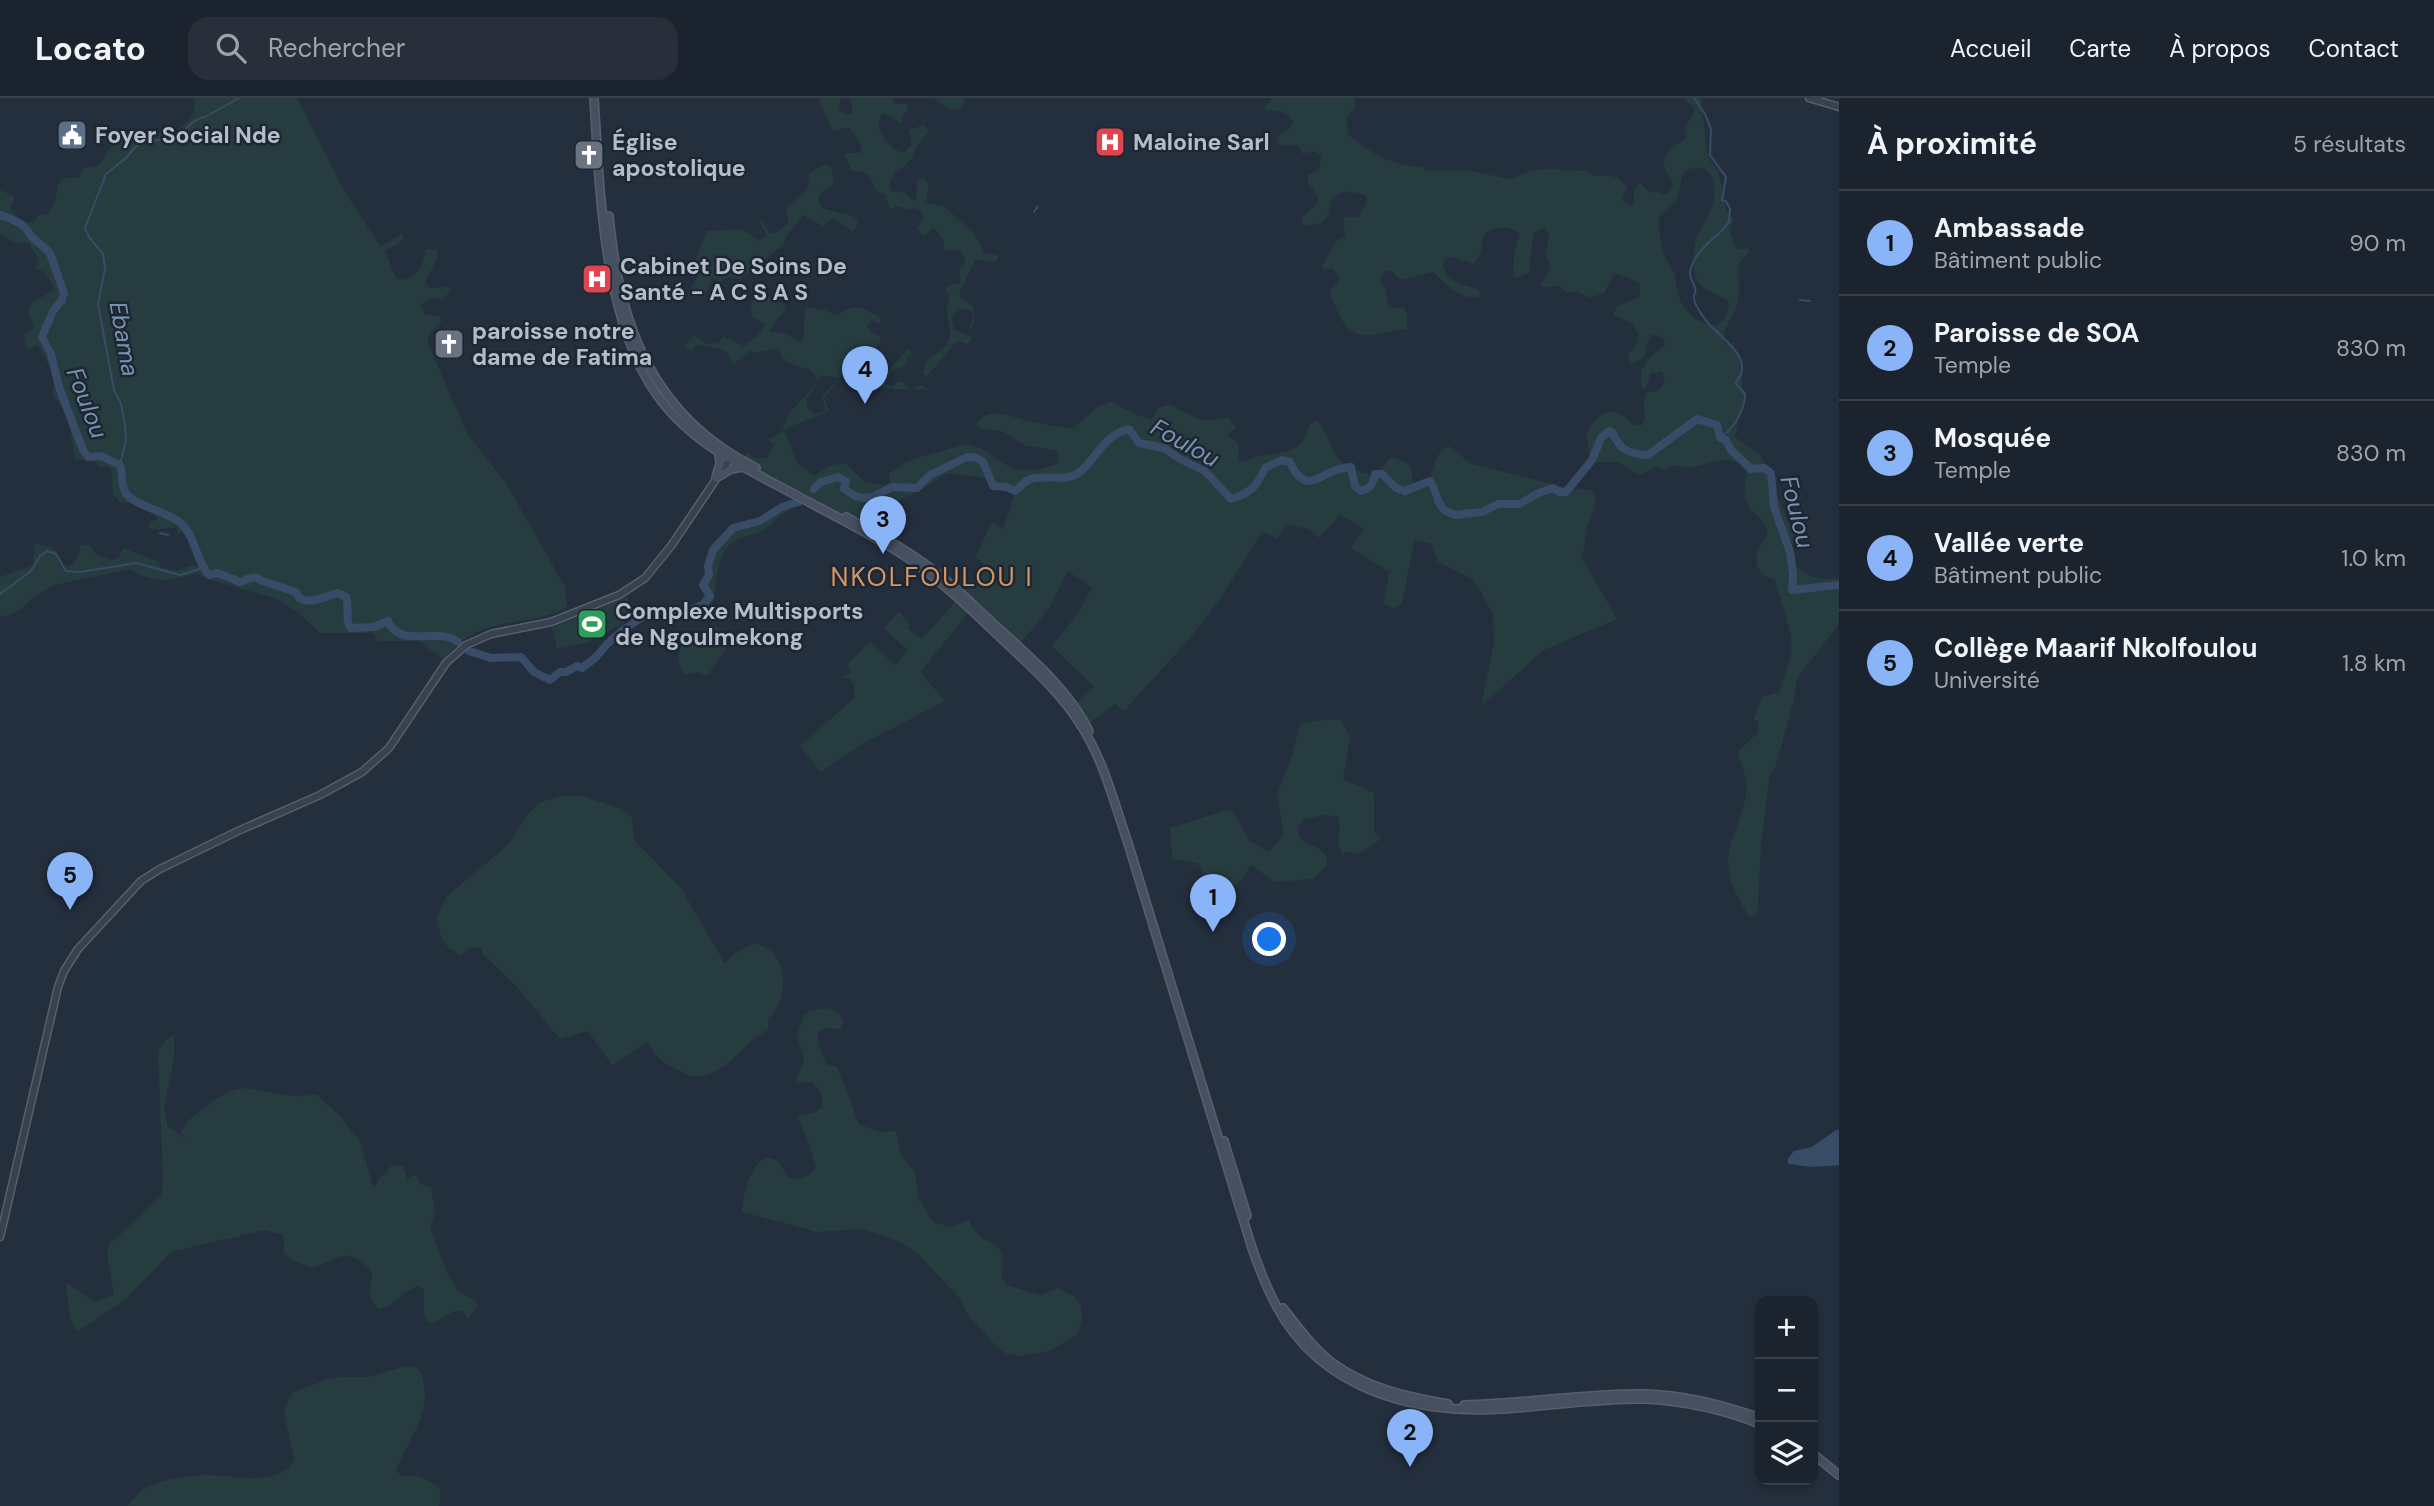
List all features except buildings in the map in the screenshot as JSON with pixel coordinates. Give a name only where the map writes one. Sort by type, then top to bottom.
[{"type":"main road","points":[[596,98],[606,241],[612,282],[625,329],[646,378],[681,423],[719,453],[731,457]]},
{"type":"main road","points":[[596,98],[611,241],[620,291],[635,339],[669,398],[731,457],[895,544],[936,572],[990,623],[1070,709],[1091,743],[1105,773],[1252,1248],[1278,1308],[1298,1338],[1326,1366],[1349,1381],[1382,1396],[1412,1404],[1449,1409],[1482,1409],[1646,1399],[1716,1410],[1755,1422]]},
{"type":"main road","points":[[716,478],[720,464],[719,453]]},
{"type":"main road","points":[[716,478],[731,469],[746,466]]},
{"type":"main road","points":[[990,623],[1039,664],[1074,706],[1087,725],[1104,760],[1150,898],[1256,1246],[1281,1306],[1312,1344],[1329,1361],[1378,1388],[1409,1398],[1449,1405],[1646,1394],[1722,1405],[1755,1416]]},
{"type":"main road","points":[[1818,1452],[1839,1469]]},
{"type":"main road","points":[[1818,1458],[1839,1475]]},
{"type":"street","points":[[1809,98],[1839,104]]},
{"type":"street","points":[[1824,98],[1839,104]]},
{"type":"street","points":[[0,1237],[64,971],[78,949],[141,881],[234,832],[320,795],[362,772],[388,748],[446,663],[466,645],[491,634],[551,622],[619,594],[639,582],[657,566],[731,457]]},
{"type":"green space","points":[[194,98],[297,98],[346,194],[379,244],[382,246],[401,234],[404,237],[400,243],[385,251],[396,278],[404,280],[414,275],[424,260],[425,249],[437,250],[437,258],[425,283],[430,288],[449,287],[450,291],[442,300],[430,297],[421,305],[425,315],[440,317],[442,321],[428,336],[428,344],[468,435],[506,483],[565,587],[567,607],[563,610],[484,629],[457,645],[444,660],[419,641],[378,641],[373,633],[320,633],[278,599],[207,579],[198,573],[162,580],[146,577],[129,569],[51,586],[20,610],[4,617],[0,615],[0,577],[33,565],[35,544],[53,548],[61,564],[66,566],[76,561],[81,545],[89,545],[96,554],[112,560],[118,558],[123,548],[174,571],[193,565],[197,567],[185,532],[177,534],[177,528],[148,528],[150,523],[157,519],[146,506],[119,502],[117,497],[113,497],[112,471],[106,466],[101,468],[92,459],[75,460],[66,416],[52,394],[55,377],[38,345],[27,350],[23,335],[34,327],[28,311],[30,307],[55,288],[44,272],[35,270],[39,260],[29,244],[17,244],[0,234],[0,190],[15,197],[10,208],[14,214],[33,223],[39,214],[46,215],[52,209],[62,180],[78,178],[84,168],[97,166],[110,148],[124,138],[135,134],[150,138],[156,133],[178,129],[193,114]]},
{"type":"green space","points":[[818,98],[841,98],[839,111],[849,115],[853,112],[850,98],[893,98],[894,104],[906,104],[908,111],[902,116],[901,124],[885,113],[881,115],[878,127],[885,140],[904,153],[912,145],[909,130],[924,125],[929,131],[916,147],[912,158],[897,170],[889,184],[892,191],[904,193],[916,201],[918,179],[925,179],[929,186],[926,202],[944,206],[975,235],[984,252],[999,256],[995,262],[975,260],[959,293],[974,310],[974,316],[971,310],[959,308],[951,317],[954,329],[972,338],[967,344],[959,341],[955,343],[928,375],[924,375],[926,362],[943,349],[949,340],[947,310],[950,296],[945,290],[947,286],[959,284],[961,281],[959,270],[965,264],[965,258],[959,250],[944,251],[944,240],[936,230],[922,234],[917,227],[924,218],[920,210],[898,206],[890,209],[885,194],[877,192],[869,176],[863,172],[852,171],[845,157],[845,153],[860,153],[862,145],[850,128],[835,131]]},
{"type":"green space","points":[[934,98],[965,98],[962,107],[956,111],[948,109]]},
{"type":"green space","points":[[1273,98],[1355,98],[1355,107],[1346,118],[1348,134],[1373,153],[1393,162],[1423,167],[1425,170],[1474,171],[1511,180],[1521,174],[1539,170],[1586,171],[1593,176],[1608,176],[1620,180],[1627,188],[1622,200],[1631,207],[1634,204],[1634,189],[1640,183],[1651,193],[1657,191],[1662,195],[1674,186],[1663,165],[1671,149],[1686,139],[1685,129],[1695,109],[1684,98],[1701,98],[1707,152],[1718,170],[1727,212],[1734,219],[1729,229],[1736,249],[1748,248],[1749,252],[1739,263],[1738,298],[1725,333],[1726,345],[1733,342],[1739,359],[1744,396],[1735,437],[1759,454],[1769,469],[1770,483],[1795,536],[1792,560],[1807,575],[1825,579],[1839,578],[1839,624],[1797,678],[1775,768],[1770,774],[1761,844],[1757,913],[1750,918],[1737,895],[1728,868],[1729,851],[1747,788],[1738,751],[1758,733],[1759,722],[1754,719],[1762,697],[1780,692],[1791,655],[1791,637],[1775,580],[1764,575],[1758,566],[1758,550],[1767,537],[1767,529],[1745,498],[1747,475],[1742,464],[1726,459],[1690,468],[1671,465],[1664,470],[1656,467],[1639,475],[1618,462],[1587,462],[1590,458],[1587,434],[1593,423],[1605,413],[1614,412],[1633,425],[1641,426],[1647,392],[1660,390],[1664,382],[1662,372],[1651,373],[1643,390],[1641,375],[1649,359],[1665,345],[1664,338],[1652,334],[1644,357],[1630,363],[1628,355],[1638,342],[1639,334],[1630,322],[1615,316],[1614,313],[1618,306],[1638,298],[1639,283],[1618,274],[1614,275],[1604,293],[1589,298],[1579,292],[1567,293],[1559,286],[1542,287],[1539,284],[1551,269],[1546,254],[1549,234],[1544,228],[1533,233],[1529,273],[1514,277],[1514,255],[1520,234],[1511,229],[1496,228],[1483,236],[1480,255],[1473,264],[1453,257],[1443,264],[1451,279],[1477,289],[1480,292],[1479,297],[1459,294],[1433,272],[1401,280],[1393,272],[1385,270],[1380,280],[1386,290],[1387,302],[1393,308],[1404,307],[1407,329],[1357,334],[1343,322],[1330,292],[1340,279],[1333,269],[1322,267],[1335,242],[1345,236],[1343,220],[1346,217],[1358,217],[1367,198],[1356,193],[1339,194],[1331,200],[1325,220],[1303,225],[1302,217],[1317,204],[1318,197],[1308,183],[1307,176],[1320,168],[1321,155],[1314,151],[1302,154],[1300,147],[1280,144],[1276,138],[1289,129],[1293,122],[1286,114],[1266,111],[1264,108]],"holes":[[[1698,167],[1705,169],[1712,179],[1715,192],[1710,213],[1696,239],[1694,268],[1699,284],[1729,302],[1727,314],[1722,322],[1715,325],[1699,321],[1680,300],[1675,276],[1664,254],[1659,233],[1659,216],[1677,198],[1686,170]]]},
{"type":"green space","points":[[824,165],[831,167],[834,179],[832,185],[819,195],[819,204],[822,208],[855,217],[858,224],[853,232],[833,218],[823,226],[803,215],[785,238],[784,244],[740,279],[726,277],[720,283],[713,278],[704,297],[692,291],[691,287],[704,267],[696,259],[707,231],[743,229],[759,241],[767,236],[760,222],[762,221],[770,234],[777,232],[789,223],[786,209],[808,188],[809,173]]},
{"type":"green space","points":[[759,294],[778,300],[785,306],[770,332],[785,333],[799,342],[803,341],[805,308],[821,309],[838,315],[859,308],[880,317],[881,324],[872,320],[867,326],[882,338],[877,351],[870,353],[866,360],[869,380],[881,386],[886,370],[909,350],[913,354],[907,358],[905,366],[892,371],[885,383],[892,387],[902,382],[910,389],[921,385],[930,390],[867,388],[842,376],[824,398],[829,411],[782,430],[791,411],[818,381],[813,373],[789,363],[778,349],[754,353],[749,351],[734,364],[726,351],[697,344],[692,351],[684,346],[694,335],[707,344],[719,343],[722,336],[744,346],[757,336],[765,325],[752,316],[752,304]],"holes":[[[819,375],[839,378],[822,397],[826,410],[814,415],[807,407],[806,399],[819,381]]]},
{"type":"green space","points":[[1112,402],[1152,420],[1158,408],[1171,404],[1198,418],[1211,420],[1228,417],[1236,427],[1228,435],[1239,444],[1238,462],[1297,447],[1307,434],[1310,424],[1317,421],[1336,456],[1344,464],[1360,472],[1377,474],[1391,457],[1399,459],[1410,466],[1417,488],[1424,488],[1428,483],[1438,455],[1448,446],[1469,463],[1571,489],[1592,490],[1596,500],[1581,556],[1617,619],[1544,650],[1481,706],[1494,644],[1493,615],[1479,588],[1470,578],[1438,562],[1430,543],[1414,541],[1402,603],[1394,608],[1383,604],[1389,572],[1351,548],[1364,529],[1340,515],[1319,538],[1309,529],[1286,525],[1277,538],[1262,532],[1220,599],[1191,637],[1124,711],[1115,704],[1083,728],[1070,709],[1094,687],[1052,646],[1078,613],[1092,588],[1068,571],[1048,610],[1015,650],[971,610],[920,672],[945,701],[864,743],[821,772],[800,746],[854,698],[854,684],[850,679],[843,678],[851,672],[847,664],[870,642],[895,665],[908,650],[883,628],[899,612],[909,622],[908,629],[922,639],[986,567],[975,557],[992,522],[1003,530],[1016,490],[983,478],[948,473],[914,494],[885,506],[867,535],[757,473],[741,460],[748,453],[755,458],[767,458],[774,445],[768,439],[784,431],[798,464],[814,476],[828,466],[845,463],[865,482],[890,486],[889,474],[907,461],[967,444],[981,448],[1016,469],[1037,470],[1057,464],[1059,456],[1055,450],[1026,446],[1002,431],[981,429],[976,424],[988,415],[1003,414],[1072,429],[1099,406]]},
{"type":"green space","points":[[787,503],[791,509],[768,527],[735,541],[726,549],[718,566],[712,606],[700,619],[696,614],[705,591],[706,562],[716,540],[727,530]]},
{"type":"green space","name":"Complexe Multisports de Ngoulmekong","points":[[627,597],[636,616],[589,642],[557,649],[552,627]]},
{"type":"green space","points":[[708,625],[728,635],[726,648],[707,676],[698,672],[684,675],[678,657],[684,639],[687,637],[694,641]]},
{"type":"green space","points":[[1341,720],[1350,738],[1343,779],[1374,793],[1374,831],[1381,839],[1359,854],[1342,853],[1338,816],[1323,815],[1303,820],[1297,828],[1301,839],[1318,848],[1327,857],[1328,865],[1313,879],[1275,882],[1251,865],[1237,885],[1216,881],[1208,885],[1198,863],[1172,859],[1170,828],[1231,809],[1249,840],[1269,852],[1284,835],[1277,795],[1301,723]]},
{"type":"green space","points":[[561,796],[582,796],[622,809],[632,818],[634,840],[681,888],[725,964],[731,956],[753,943],[765,947],[780,964],[783,987],[768,1019],[768,1030],[719,1070],[697,1076],[684,1073],[663,1061],[647,1042],[612,1065],[588,1031],[560,1039],[517,987],[483,954],[481,948],[472,947],[461,955],[444,941],[436,919],[447,896],[512,840],[525,817],[540,802]]},
{"type":"green space","points":[[828,1008],[840,1015],[843,1022],[840,1029],[824,1028],[818,1032],[818,1043],[826,1064],[837,1067],[859,1124],[879,1132],[896,1131],[901,1155],[916,1174],[918,1198],[933,1222],[952,1227],[969,1219],[980,1236],[998,1248],[1002,1254],[1001,1277],[1007,1285],[1040,1295],[1059,1288],[1075,1297],[1081,1305],[1082,1320],[1077,1335],[1049,1351],[1023,1356],[1007,1354],[997,1347],[968,1315],[961,1300],[919,1255],[903,1243],[863,1229],[817,1232],[742,1212],[750,1177],[761,1161],[767,1158],[775,1160],[789,1178],[793,1179],[807,1176],[816,1168],[797,1116],[815,1112],[823,1107],[821,1092],[812,1082],[796,1083],[804,1060],[797,1036],[804,1015],[810,1011]]},
{"type":"green space","points":[[174,1034],[174,1056],[164,1109],[168,1127],[186,1138],[181,1132],[190,1119],[232,1091],[250,1088],[298,1096],[316,1094],[339,1115],[361,1143],[375,1187],[392,1165],[403,1166],[407,1179],[416,1174],[419,1183],[431,1187],[435,1212],[430,1227],[449,1277],[458,1291],[473,1299],[479,1306],[467,1323],[467,1316],[461,1311],[454,1311],[434,1323],[427,1322],[424,1314],[424,1290],[418,1286],[379,1309],[371,1297],[372,1273],[357,1259],[339,1257],[314,1268],[296,1262],[284,1253],[283,1235],[265,1230],[171,1252],[125,1300],[77,1332],[70,1320],[66,1282],[94,1302],[114,1295],[107,1253],[109,1245],[161,1196],[163,1179],[158,1052],[162,1044]]},
{"type":"green space","points":[[406,1366],[421,1372],[425,1390],[424,1403],[419,1423],[396,1471],[402,1476],[423,1478],[441,1490],[439,1506],[127,1506],[148,1486],[170,1479],[204,1475],[254,1478],[278,1474],[294,1459],[284,1413],[289,1397],[294,1392],[325,1380],[368,1377]]},
{"type":"water","points":[[1839,1130],[1839,1165],[1812,1167],[1789,1164],[1787,1160],[1794,1151],[1812,1147]]},
{"type":"waterway","name":"Ebama","points":[[120,465],[126,440],[125,425],[121,404],[114,390],[98,304],[105,269],[103,254],[85,228],[106,174],[136,146],[179,137],[194,122],[239,98]]},
{"type":"waterway","points":[[1694,98],[1711,129],[1710,155],[1726,177],[1722,200],[1726,201],[1730,209],[1729,222],[1698,254],[1690,274],[1696,306],[1733,348],[1742,365],[1741,374],[1735,383],[1745,394],[1743,405],[1735,423],[1722,439]]},
{"type":"waterway","points":[[1034,212],[1038,206]]},
{"type":"waterway","name":"Foulou","points":[[0,215],[22,225],[50,253],[64,293],[42,337],[51,354],[59,387],[83,450],[88,457],[101,456],[120,465],[124,489],[129,497],[182,524],[190,535],[207,573],[218,573],[240,582],[256,578],[296,592],[299,598],[304,600],[338,593],[346,597],[351,628],[374,627],[388,621],[394,630],[402,634],[440,636],[458,642]]},
{"type":"waterway","points":[[1800,300],[1810,301]]},
{"type":"waterway","name":"Foulou","points":[[814,489],[821,482],[838,477],[846,481],[844,489],[862,498],[873,497],[892,487],[917,488],[930,475],[967,457],[983,462],[993,486],[1007,487],[1015,491],[1034,478],[1075,475],[1107,441],[1129,429],[1139,443],[1164,448],[1205,471],[1231,499],[1248,491],[1256,484],[1265,468],[1282,460],[1290,462],[1296,473],[1309,481],[1341,468],[1351,467],[1355,486],[1361,491],[1371,485],[1375,474],[1382,474],[1396,488],[1405,491],[1430,481],[1444,510],[1455,515],[1482,512],[1498,504],[1519,504],[1553,488],[1566,492],[1592,460],[1601,438],[1609,431],[1625,450],[1648,455],[1697,419],[1717,425],[1720,438],[1726,440],[1731,450],[1751,469],[1764,468],[1771,473],[1774,507],[1790,552],[1792,590],[1839,585]]},
{"type":"waterway","name":"Foulou","points":[[469,651],[491,658],[521,657],[534,672],[550,680],[560,672],[577,666],[582,668],[623,630],[649,613],[686,611],[703,605],[710,596],[703,585],[709,575],[708,566],[713,550],[733,528],[760,521],[782,507],[798,502]]},
{"type":"waterway","points":[[160,533],[168,535]]},
{"type":"waterway","points":[[0,594],[31,571],[40,556],[47,551],[56,554],[66,571],[80,572],[136,563],[180,575],[203,568]]},
{"type":"place","name":"Foyer Social Nde","points":[[72,135]]},
{"type":"place","name":"Maloine Sarl","points":[[1110,142]]},
{"type":"place","name":"Église apostolique","points":[[589,155]]},
{"type":"place","name":"Cabinet De Soins De Santé - A C S A S","points":[[597,279]]},
{"type":"place","name":"paroisse notre dame de Fatima","points":[[449,344]]},
{"type":"place","name":"Vallée verte","points":[[865,404]]},
{"type":"place","name":"Mosquée","points":[[883,554]]},
{"type":"place","name":"Complexe Multisports de Ngoulmekong","points":[[592,624]]},
{"type":"place","name":"Collège Maarif Nkolfoulou","points":[[70,910]]},
{"type":"place","name":"Ambassade","points":[[1213,932]]},
{"type":"place","name":"Paroisse de SOA","points":[[1410,1467]]},
{"type":"district","name":"NKOLFOULOU I","points":[[932,577]]}]
